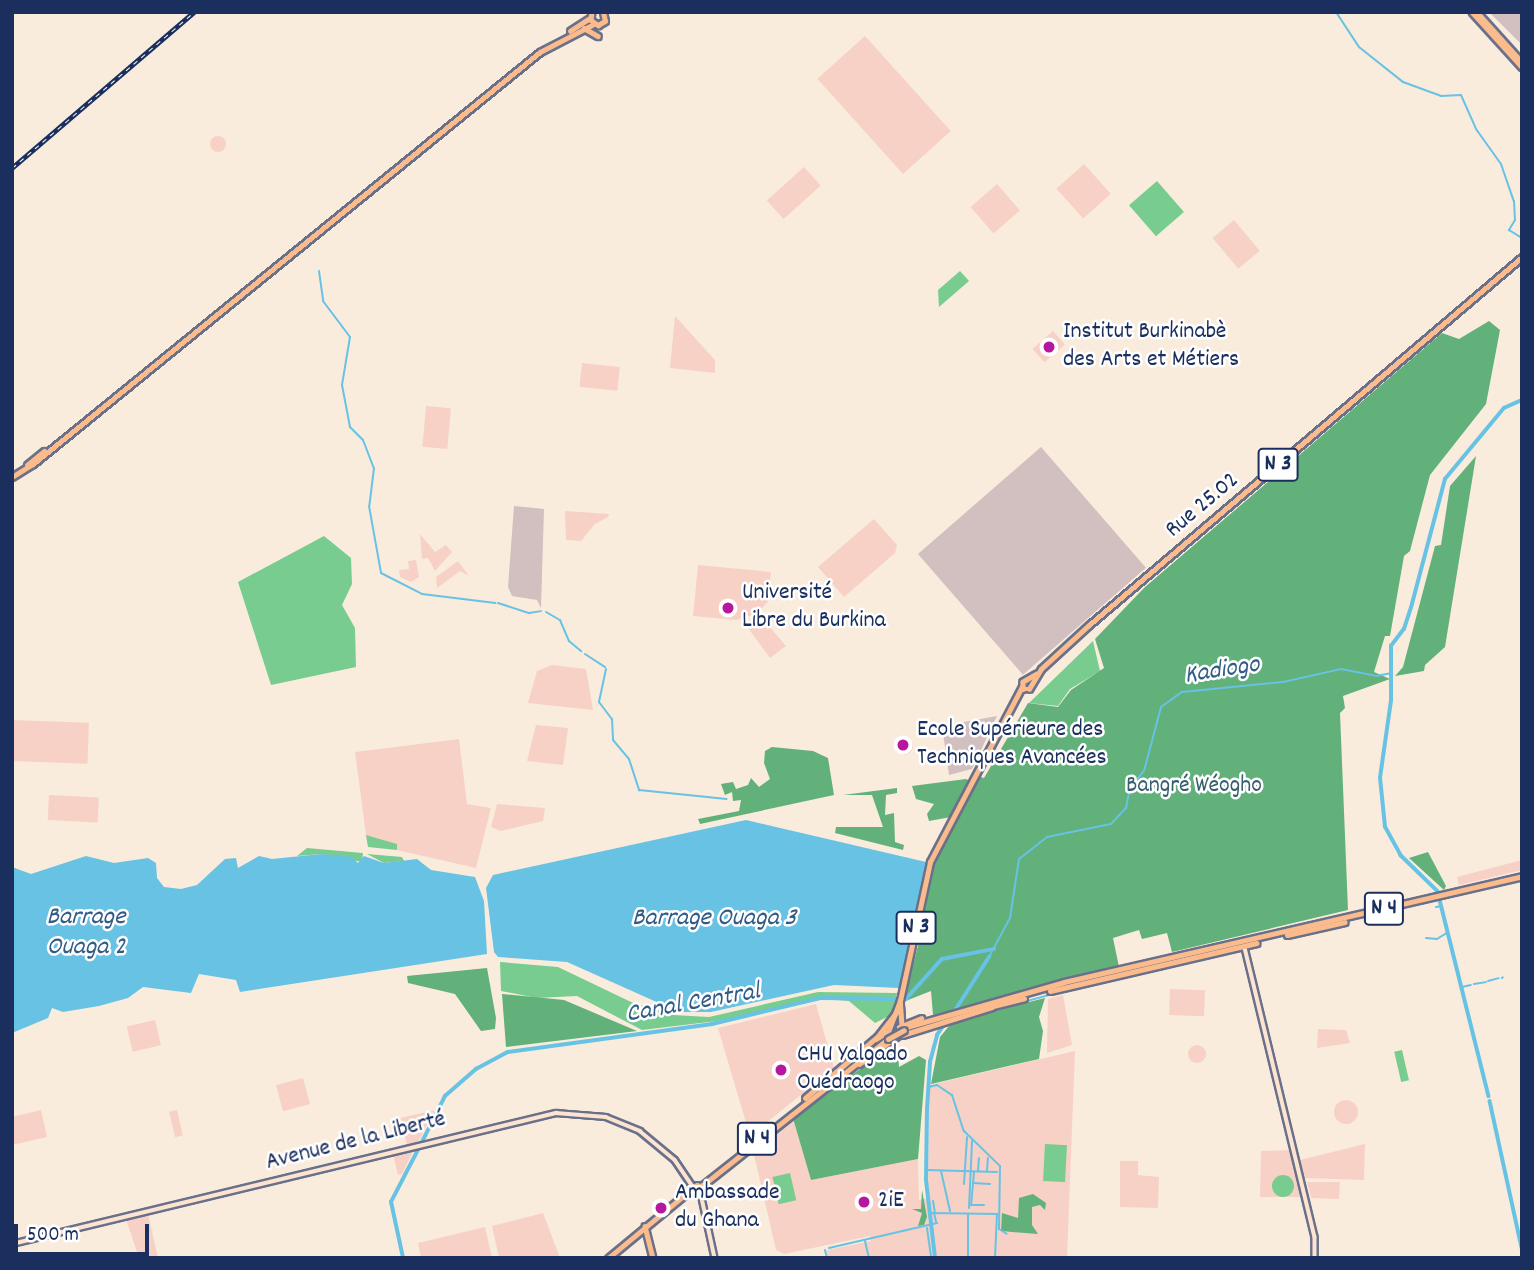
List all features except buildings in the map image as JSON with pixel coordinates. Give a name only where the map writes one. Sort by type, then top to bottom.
[{"type":"highway","name":"N 4","points":[[608,1258],[684,1195],[697,1188],[895,1032],[1065,986],[1522,877]]},
{"type":"highway","points":[[806,1098],[877,1037],[884,1024],[898,1011],[903,1019],[912,1020],[998,1003]]},
{"type":"highway","points":[[884,1024],[895,1032],[912,1020]]},
{"type":"highway","name":"N 4","points":[[697,1188],[826,1084]]},
{"type":"highway","points":[[697,1188],[702,1200]]},
{"type":"main road","points":[[12,475],[33,464],[540,52],[583,27],[602,24],[604,15],[611,12]]},
{"type":"main road","points":[[1474,12],[1522,64]]},
{"type":"main road","points":[[12,475],[539,49],[591,15],[594,24]]},
{"type":"main road","points":[[583,27],[598,36]]},
{"type":"main road","name":"Rue 25.02","points":[[898,1011],[932,859],[1024,688],[1522,257]]},
{"type":"main road","points":[[1244,944],[1315,1237],[1315,1258]]},
{"type":"main road","name":"N 3","points":[[895,1032],[898,1011]]},
{"type":"main road","name":"Avenue de la Liberté","points":[[12,1244],[555,1113],[590,1114],[632,1126],[661,1146],[697,1188]]},
{"type":"main road","points":[[702,1200],[715,1258]]},
{"type":"main road","points":[[645,1226],[653,1258]]},
{"type":"shaded area","points":[[1489,12],[1522,12],[1522,45]]},
{"type":"shaded area","points":[[865,36],[951,131],[903,174],[817,79]]},
{"type":"shaded area","points":[[215,136],[221,136],[226,144],[224,150],[215,152],[210,147],[210,141]]},
{"type":"shaded area","points":[[1084,164],[1111,194],[1083,218],[1057,189]]},
{"type":"shaded area","points":[[804,167],[821,186],[784,219],[767,200]]},
{"type":"shaded area","points":[[997,184],[1020,210],[994,233],[971,207]]},
{"type":"shaded area","points":[[1234,220],[1260,251],[1238,269],[1213,238]]},
{"type":"shaded area","points":[[675,316],[715,360],[715,373],[670,368]]},
{"type":"shaded area","name":"Institut Burkinabè des Arts et Métiers","points":[[1053,331],[1065,345],[1044,362],[1033,349]]},
{"type":"shaded area","points":[[582,363],[620,367],[617,391],[579,387]]},
{"type":"shaded area","points":[[426,406],[451,408],[447,449],[422,447]]},
{"type":"shaded area","points":[[1041,447],[1146,568],[1023,675],[918,554]]},
{"type":"shaded area","points":[[514,506],[544,509],[541,608],[537,600],[512,596],[508,587]]},
{"type":"shaded area","points":[[565,511],[609,514],[595,524],[581,541],[566,540]]},
{"type":"shaded area","points":[[874,519],[897,545],[895,553],[844,597],[818,567]]},
{"type":"shaded area","points":[[420,534],[435,552],[446,545],[452,552],[435,571],[428,558],[422,559]]},
{"type":"shaded area","points":[[416,560],[419,577],[411,582],[400,577],[399,570],[409,569],[408,561]]},
{"type":"shaded area","points":[[458,561],[469,576],[460,571],[437,588],[436,577]]},
{"type":"shaded area","points":[[698,565],[771,572],[768,602],[756,614],[736,620],[693,616]]},
{"type":"shaded area","points":[[762,618],[786,646],[770,658],[745,624]]},
{"type":"shaded area","points":[[552,665],[586,669],[593,710],[528,703],[537,671]]},
{"type":"shaded area","points":[[997,716],[972,769],[949,775],[942,726]]},
{"type":"shaded area","points":[[12,720],[89,723],[88,764],[12,761]]},
{"type":"shaded area","points":[[536,725],[568,728],[563,765],[527,761]]},
{"type":"shaded area","points":[[904,737],[910,740],[913,746],[910,752],[904,755],[898,752],[895,746],[898,740]]},
{"type":"shaded area","points":[[459,739],[467,804],[491,808],[476,868],[397,850],[396,844],[366,835],[355,752]]},
{"type":"shaded area","points":[[49,795],[99,798],[98,823],[48,820]]},
{"type":"shaded area","points":[[497,804],[545,808],[543,821],[501,831],[491,827]]},
{"type":"shaded area","points":[[1522,860],[1522,870],[1459,885],[1457,877]]},
{"type":"shaded area","points":[[1170,989],[1205,990],[1204,1016],[1169,1015]]},
{"type":"shaded area","points":[[1063,995],[1072,1045],[1047,1053],[1048,999]]},
{"type":"shaded area","name":"CHU Yalgado Ouédraogo","points":[[816,1004],[834,1068],[750,1136],[718,1028]]},
{"type":"shaded area","points":[[155,1020],[161,1045],[133,1052],[127,1027]]},
{"type":"shaded area","points":[[1318,1029],[1346,1030],[1350,1043],[1317,1048]]},
{"type":"shaded area","points":[[1193,1045],[1201,1045],[1206,1054],[1204,1061],[1193,1063],[1188,1058],[1188,1050]]},
{"type":"shaded area","points":[[1075,1051],[1067,1258],[828,1258],[827,1250],[871,1241],[870,1236],[784,1254],[776,1250],[752,1146],[792,1115],[811,1180],[918,1159],[919,1200],[928,1198],[929,1085]]},
{"type":"shaded area","points":[[303,1078],[310,1104],[283,1111],[276,1085]]},
{"type":"shaded area","points":[[1346,1100],[1354,1104],[1358,1112],[1354,1120],[1346,1124],[1338,1120],[1334,1112],[1338,1104]]},
{"type":"shaded area","points":[[41,1110],[47,1137],[12,1145],[12,1117]]},
{"type":"shaded area","points":[[177,1110],[183,1135],[175,1137],[169,1112]]},
{"type":"shaded area","points":[[435,1110],[418,1142],[407,1145],[400,1118]]},
{"type":"shaded area","points":[[1365,1144],[1364,1180],[1304,1178],[1300,1160]]},
{"type":"shaded area","points":[[414,1149],[402,1174],[398,1175],[393,1154]]},
{"type":"shaded area","points":[[1292,1150],[1304,1197],[1260,1197],[1261,1151]]},
{"type":"shaded area","points":[[1120,1161],[1138,1161],[1138,1175],[1159,1177],[1158,1208],[1120,1207]]},
{"type":"shaded area","points":[[1307,1182],[1340,1182],[1339,1199],[1311,1198]]},
{"type":"shaded area","points":[[543,1213],[560,1258],[499,1258],[492,1226]]},
{"type":"shaded area","points":[[148,1214],[158,1258],[139,1258],[126,1219]]},
{"type":"shaded area","points":[[485,1227],[492,1258],[421,1258],[418,1243]]},
{"type":"green space","points":[[1157,181],[1184,212],[1156,236],[1129,205]]},
{"type":"green space","points":[[960,271],[969,281],[939,307],[938,290]]},
{"type":"green space","name":"Bangré Wéogho","points":[[1489,321],[1500,330],[1486,404],[1430,475],[1410,551],[1404,556],[1390,636],[1385,636],[1374,672],[1390,679],[1343,696],[1345,708],[1340,713],[1348,910],[1172,952],[1167,933],[1142,939],[1139,930],[1113,938],[1119,967],[933,1015],[931,991],[903,1002],[925,920],[921,916],[933,862],[977,776],[984,778],[1028,703],[1058,707],[1071,690],[1104,668],[1095,639],[1145,587],[1442,333],[1459,339]]},
{"type":"green space","points":[[1476,456],[1445,647],[1425,665],[1424,671],[1395,676],[1403,667],[1435,546],[1441,545],[1450,486]]},
{"type":"green space","points":[[324,536],[351,558],[352,584],[342,605],[355,628],[356,667],[271,685],[238,582]]},
{"type":"green space","points":[[1093,641],[1100,671],[1070,689],[1058,706],[1029,703]]},
{"type":"green space","points":[[772,747],[813,751],[828,758],[834,795],[700,824],[698,819],[739,811],[741,800],[733,801],[732,792],[725,795],[721,784],[733,782],[736,789],[748,785],[751,778],[759,787],[770,779],[764,763],[765,751]]},
{"type":"green space","points":[[966,779],[970,781],[951,817],[929,821],[927,814],[934,804],[916,799],[912,786]]},
{"type":"green space","points":[[897,788],[897,793],[886,795],[885,815],[894,813],[895,842],[904,845],[903,850],[835,833],[836,827],[883,827],[872,795],[843,795]]},
{"type":"green space","points":[[366,835],[397,844],[397,850],[368,847]]},
{"type":"green space","points":[[307,848],[363,853],[362,862],[321,854],[297,856]]},
{"type":"green space","points":[[1428,852],[1446,886],[1444,890],[1409,858]]},
{"type":"green space","points":[[367,854],[402,857],[404,861],[384,863]]},
{"type":"green space","points":[[500,962],[558,967],[631,1002],[673,1015],[709,1017],[818,992],[897,993],[893,1014],[875,1023],[849,1001],[824,999],[717,1021],[642,1030],[577,996],[537,998],[501,991]]},
{"type":"green space","points":[[487,968],[496,1018],[495,1029],[481,1031],[455,994],[408,983],[407,976]]},
{"type":"green space","points":[[502,994],[564,1000],[637,1031],[506,1047]]},
{"type":"green space","points":[[1045,998],[1039,1017],[1043,1031],[1039,1059],[931,1084],[940,1037],[953,1021]]},
{"type":"green space","points":[[1402,1050],[1409,1080],[1401,1082],[1394,1052]]},
{"type":"green space","points":[[887,1051],[898,1053],[899,1067],[919,1056],[926,1060],[918,1159],[811,1180],[792,1115]]},
{"type":"green space","points":[[1045,1144],[1067,1145],[1065,1182],[1043,1181]]},
{"type":"green space","points":[[790,1173],[796,1200],[779,1204],[772,1177]]},
{"type":"green space","points":[[1283,1175],[1291,1178],[1294,1186],[1291,1194],[1283,1197],[1275,1194],[1272,1186],[1275,1178]]},
{"type":"green space","points":[[922,1190],[927,1217],[924,1225],[918,1226],[922,1213],[912,1209],[921,1209]]},
{"type":"green space","points":[[1033,1194],[1046,1203],[1045,1210],[1040,1205],[1032,1207],[1032,1225],[1038,1234],[1001,1231],[1002,1213],[1018,1218],[1019,1198]]},
{"type":"water","name":"Barrage Ouaga 3","points":[[746,820],[926,862],[899,988],[834,985],[711,1012],[679,1012],[567,962],[498,957],[494,952],[486,888],[493,875]]},
{"type":"water","name":"Barrage Ouaga 2","points":[[321,854],[352,857],[358,863],[364,856],[384,863],[417,859],[431,870],[475,877],[484,901],[487,954],[240,992],[236,980],[199,974],[191,993],[143,987],[128,998],[99,1006],[63,1012],[52,1008],[48,1018],[12,1033],[12,867],[31,874],[86,856],[114,863],[148,858],[156,863],[157,878],[164,887],[181,889],[197,885],[225,859],[236,858],[238,868],[259,856],[272,859]]},
{"type":"waterway","points":[[1336,12],[1359,47],[1403,82],[1441,96],[1461,95],[1476,129],[1501,164],[1514,201],[1515,220],[1509,230],[1522,238]]},
{"type":"waterway","points":[[319,271],[323,301],[350,337],[342,385],[350,427],[363,440],[374,468],[369,506],[381,573],[422,594],[495,603]]},
{"type":"waterway","points":[[1438,892],[1401,856],[1385,827],[1380,778],[1391,701],[1391,646],[1404,629],[1445,479],[1504,408],[1522,400]]},
{"type":"waterway","points":[[498,603],[529,613],[541,611]]},
{"type":"waterway","points":[[546,612],[560,620],[569,641],[581,651]]},
{"type":"waterway","points":[[585,654],[605,667]]},
{"type":"waterway","points":[[606,669],[599,702],[612,719],[613,740],[629,759],[639,790],[727,799]]},
{"type":"waterway","name":"Kadiogo","points":[[989,957],[1010,918],[1019,859],[1047,837],[1111,824],[1126,808],[1130,788],[1144,771],[1161,707],[1182,692],[1283,682],[1341,669],[1376,676],[1392,673]]},
{"type":"waterway","points":[[1440,900],[1489,1096]]},
{"type":"waterway","points":[[1436,907],[1442,906]]},
{"type":"waterway","points":[[1426,938],[1437,939],[1448,932]]},
{"type":"waterway","name":"Canal Central","points":[[422,1142],[445,1096],[476,1069],[508,1052],[712,1024],[821,998],[906,999],[942,959],[994,949]]},
{"type":"waterway","name":"Kadiogo","points":[[956,1009],[989,957]]},
{"type":"waterway","points":[[1488,981],[1499,978]]},
{"type":"waterway","points":[[1474,984],[1486,982]]},
{"type":"waterway","points":[[1462,987],[1471,985]]},
{"type":"waterway","points":[[976,1015],[1060,992]]},
{"type":"waterway","name":"Kadiogo","points":[[935,1258],[926,1180],[927,1109],[930,1062],[937,1035],[945,1023]]},
{"type":"waterway","points":[[929,1087],[937,1085],[952,1095],[964,1131],[1000,1166],[999,1229],[1007,1234]]},
{"type":"waterway","points":[[1490,1101],[1522,1248]]},
{"type":"waterway","points":[[964,1184],[967,1137]]},
{"type":"waterway","points":[[969,1208],[972,1141]]},
{"type":"waterway","name":"Canal Central","points":[[403,1258],[391,1202],[419,1148]]},
{"type":"waterway","points":[[978,1171],[979,1158]]},
{"type":"waterway","points":[[987,1171],[988,1158]]},
{"type":"waterway","points":[[926,1170],[997,1172]]},
{"type":"waterway","points":[[941,1171],[950,1211]]},
{"type":"waterway","points":[[974,1172],[971,1205],[984,1205]]},
{"type":"waterway","points":[[973,1183],[990,1184]]},
{"type":"waterway","points":[[933,1201],[935,1213]]},
{"type":"waterway","points":[[930,1213],[997,1214],[995,1258]]},
{"type":"waterway","points":[[934,1213],[936,1222]]},
{"type":"waterway","points":[[968,1214],[968,1258]]},
{"type":"waterway","points":[[829,1248],[937,1223]]},
{"type":"waterway","points":[[927,1228],[931,1258]]},
{"type":"waterway","points":[[865,1241],[869,1258]]},
{"type":"waterway","points":[[825,1250],[827,1258]]},
{"type":"waterway","points":[[979,1258],[994,1257]]},
{"type":"railway","points":[[12,168],[194,12]]},
{"type":"place","name":"Institut Burkinabè des Arts et Métiers","points":[[1049,347]]},
{"type":"place","name":"Université Libre du Burkina","points":[[728,608]]},
{"type":"place","name":"Ecole Supérieure des Techniques Avancées","points":[[903,745]]},
{"type":"place","name":"CHU Yalgado Ouédraogo","points":[[781,1070]]},
{"type":"place","name":"2iE","points":[[864,1202]]},
{"type":"place","name":"Ambassade du Ghana","points":[[661,1208]]}]
